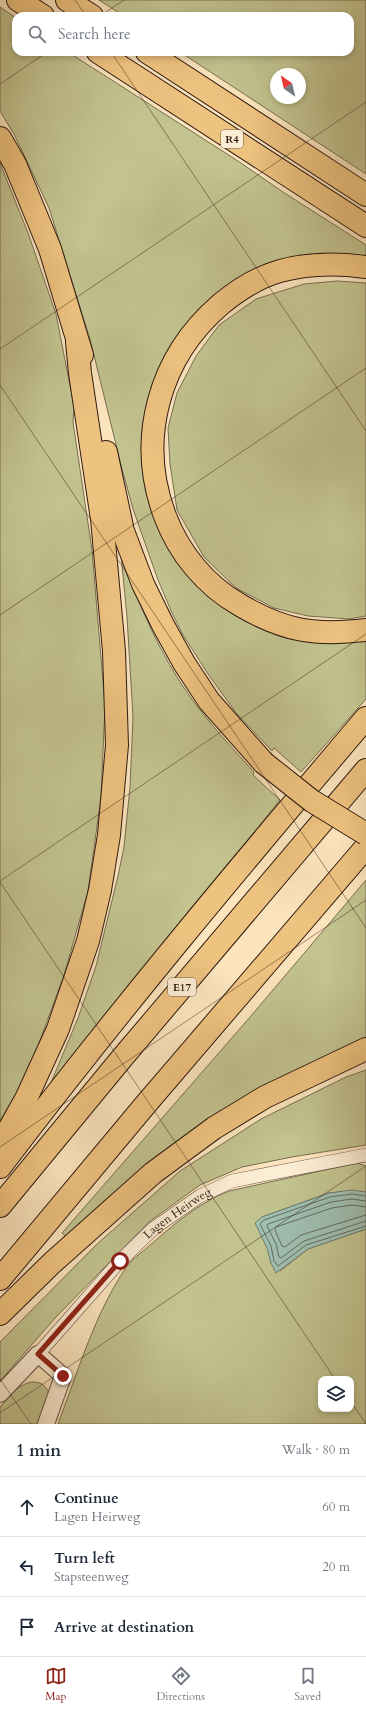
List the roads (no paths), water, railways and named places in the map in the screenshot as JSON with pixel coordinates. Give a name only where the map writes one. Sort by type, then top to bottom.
[{"type":"highway","points":[[18,0],[37,12]]},
{"type":"highway","points":[[67,0],[86,12]]},
{"type":"highway","name":"R4","points":[[104,56],[366,226]]},
{"type":"highway","name":"R4","points":[[153,56],[366,195]]},
{"type":"highway","points":[[0,138],[15,164],[50,249],[65,294],[77,342],[87,368],[123,531],[143,584],[184,664],[209,701],[264,763],[312,801],[366,834]]},
{"type":"highway","points":[[366,266],[342,263],[312,265],[279,272],[255,282],[234,294],[209,314],[191,333],[176,357],[165,380],[155,419],[152,447],[155,481],[160,504],[170,529],[185,554],[202,576],[225,596],[260,617],[289,628],[328,633],[366,630]]},
{"type":"highway","points":[[0,1145],[26,1099],[58,1029],[88,941],[100,890],[109,835],[117,745],[114,651],[102,519],[80,373],[77,342]]},
{"type":"highway","points":[[0,1167],[193,923],[366,718]]},
{"type":"highway","name":"E17","points":[[0,1206],[122,1058],[366,770]]},
{"type":"highway","points":[[0,1279],[141,1110],[366,847]]},
{"type":"highway","points":[[0,1314],[52,1263],[153,1172],[202,1137],[265,1097],[366,1049]]},
{"type":"street","name":"Lagen Heirweg","points":[[38,1354],[120,1261],[154,1228],[200,1196],[232,1181],[366,1155]]},
{"type":"street","points":[[0,1394],[38,1354],[63,1376],[46,1424]]},
{"type":"water","points":[[352,1190],[366,1192],[366,1229],[308,1249],[276,1273],[271,1263],[267,1248],[255,1223],[262,1217],[329,1193]]}]
